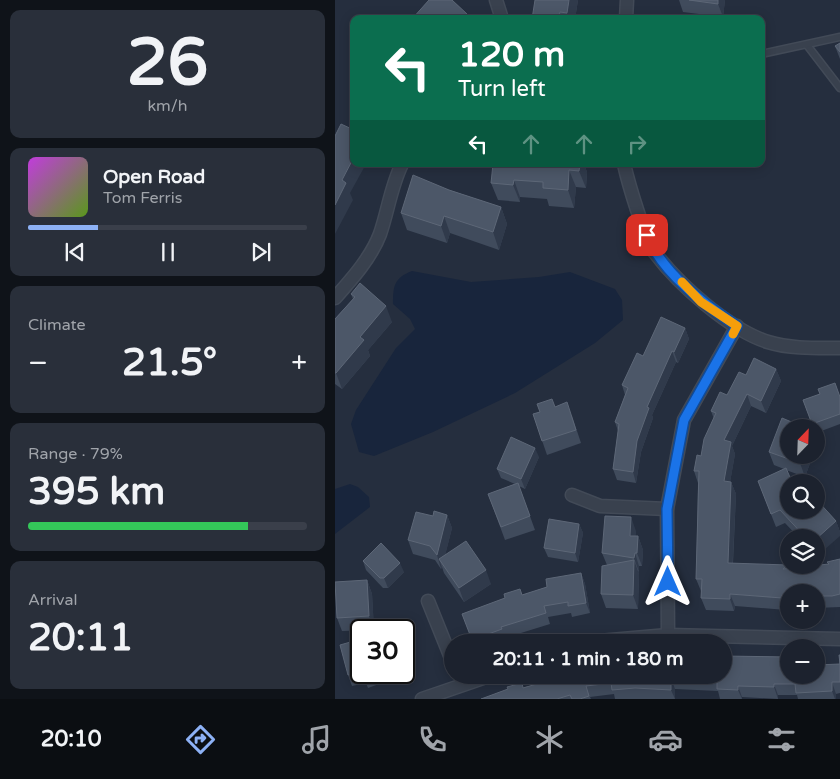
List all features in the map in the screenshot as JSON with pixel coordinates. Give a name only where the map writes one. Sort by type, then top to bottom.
[{"type":"street","points":[[496,0],[501,15]]},
{"type":"street","points":[[626,15],[627,0]]},
{"type":"street","points":[[335,298],[371,252],[379,237],[392,187],[401,167]]},
{"type":"street","points":[[624,167],[654,252],[701,302],[737,326],[768,342],[805,348],[840,348]]},
{"type":"street","points":[[668,634],[667,509],[684,420],[737,326]]},
{"type":"street","points":[[572,495],[600,506],[667,509]]},
{"type":"street","points":[[428,601],[444,641]]},
{"type":"street","points":[[732,636],[840,639]]},
{"type":"street","points":[[422,699],[451,684]]},
{"type":"lane","points":[[765,53],[840,36]]},
{"type":"lane","points":[[807,45],[840,88]]},
{"type":"water","points":[[412,271],[471,282],[539,277],[570,272],[615,289],[622,300],[623,320],[595,343],[515,393],[433,432],[374,456],[359,452],[351,424],[356,410],[396,348],[415,329],[410,319],[393,304],[393,292],[396,283],[401,277]]},
{"type":"water","points":[[350,484],[358,487],[369,497],[370,507],[335,534],[335,489]]},
{"type":"building","points":[[429,0],[452,0],[467,14],[466,15],[416,15]]},
{"type":"building","points":[[535,0],[569,0],[567,13],[560,12],[560,15],[533,15]]},
{"type":"building","points":[[689,0],[718,0],[718,4]]},
{"type":"building","points":[[840,43],[840,52],[835,46]]},
{"type":"building","points":[[341,124],[350,128],[350,165],[342,180],[346,183],[335,205],[335,136]]},
{"type":"building","points":[[493,167],[580,167],[579,171],[569,170],[568,190],[543,188],[543,182],[514,180],[513,185],[491,183]]},
{"type":"building","points":[[413,175],[449,190],[501,207],[493,232],[444,216],[441,226],[401,213]]},
{"type":"building","points":[[360,283],[386,306],[360,337],[364,340],[335,373],[335,319],[355,297],[351,294]]},
{"type":"building","points":[[661,317],[685,328],[674,352],[672,351],[647,407],[649,408],[637,441],[633,472],[613,469],[619,424],[615,422],[628,388],[622,385],[637,353],[643,356]]},
{"type":"building","points":[[754,358],[776,369],[761,401],[747,394],[724,440],[731,442],[724,481],[731,482],[728,563],[780,565],[780,574],[825,574],[825,564],[829,564],[827,562],[840,559],[840,594],[825,596],[825,584],[780,584],[780,598],[730,594],[730,599],[701,598],[702,579],[696,579],[699,471],[694,471],[697,455],[701,456],[704,439],[716,413],[711,411],[720,392],[727,395],[739,372],[746,375]]},
{"type":"building","points":[[835,383],[840,397],[840,414],[825,419],[810,419],[803,400],[820,394],[818,389]]},
{"type":"building","points":[[552,399],[555,407],[567,402],[576,430],[542,441],[533,414],[540,412],[537,404]]},
{"type":"building","points":[[780,423],[780,456],[769,452]]},
{"type":"building","points":[[511,437],[535,448],[521,479],[497,469]]},
{"type":"building","points":[[786,468],[789,474],[780,474],[780,510],[771,514],[758,481]]},
{"type":"building","points":[[518,483],[530,516],[501,527],[488,494]]},
{"type":"building","points":[[825,509],[836,521],[825,531],[825,529],[798,529],[788,519],[825,519]]},
{"type":"building","points":[[434,511],[447,515],[437,555],[430,546],[408,540],[416,512],[433,516]]},
{"type":"building","points":[[605,516],[631,517],[630,536],[638,536],[637,553],[635,553],[634,558],[602,553]]},
{"type":"building","points":[[549,519],[579,524],[575,553],[544,548]]},
{"type":"building","points":[[466,541],[486,570],[459,588],[439,559]]},
{"type":"building","points":[[381,543],[400,563],[384,578],[380,578],[363,561]]},
{"type":"building","points":[[634,560],[633,595],[601,594],[602,566]]},
{"type":"building","points":[[581,573],[586,603],[568,606],[568,602],[544,606],[546,613],[501,627],[502,629],[488,634],[470,634],[462,614],[505,598],[504,594],[520,589],[522,595],[547,587],[546,579]]},
{"type":"building","points":[[367,580],[369,616],[337,618],[335,582]]},
{"type":"building","points":[[350,642],[350,674],[348,675],[340,645]]},
{"type":"building","points":[[732,656],[780,657],[780,684],[774,684],[774,687],[738,686],[738,690],[717,689],[717,684],[732,684]]},
{"type":"building","points":[[840,664],[840,682],[832,682],[832,691],[796,693],[795,684],[825,684],[825,665]]},
{"type":"building","points":[[518,684],[522,684],[523,688],[537,684],[603,684],[586,686],[589,696],[580,699],[572,699],[570,695],[557,699],[481,699]]},
{"type":"building","points":[[611,684],[671,684],[671,690],[635,688],[612,690]]},
{"type":"slow traffic","points":[[682,282],[701,302],[737,326],[733,334]]},
{"type":"route","points":[[647,235],[654,252],[701,302],[737,326],[684,420],[667,509],[668,582]]}]
